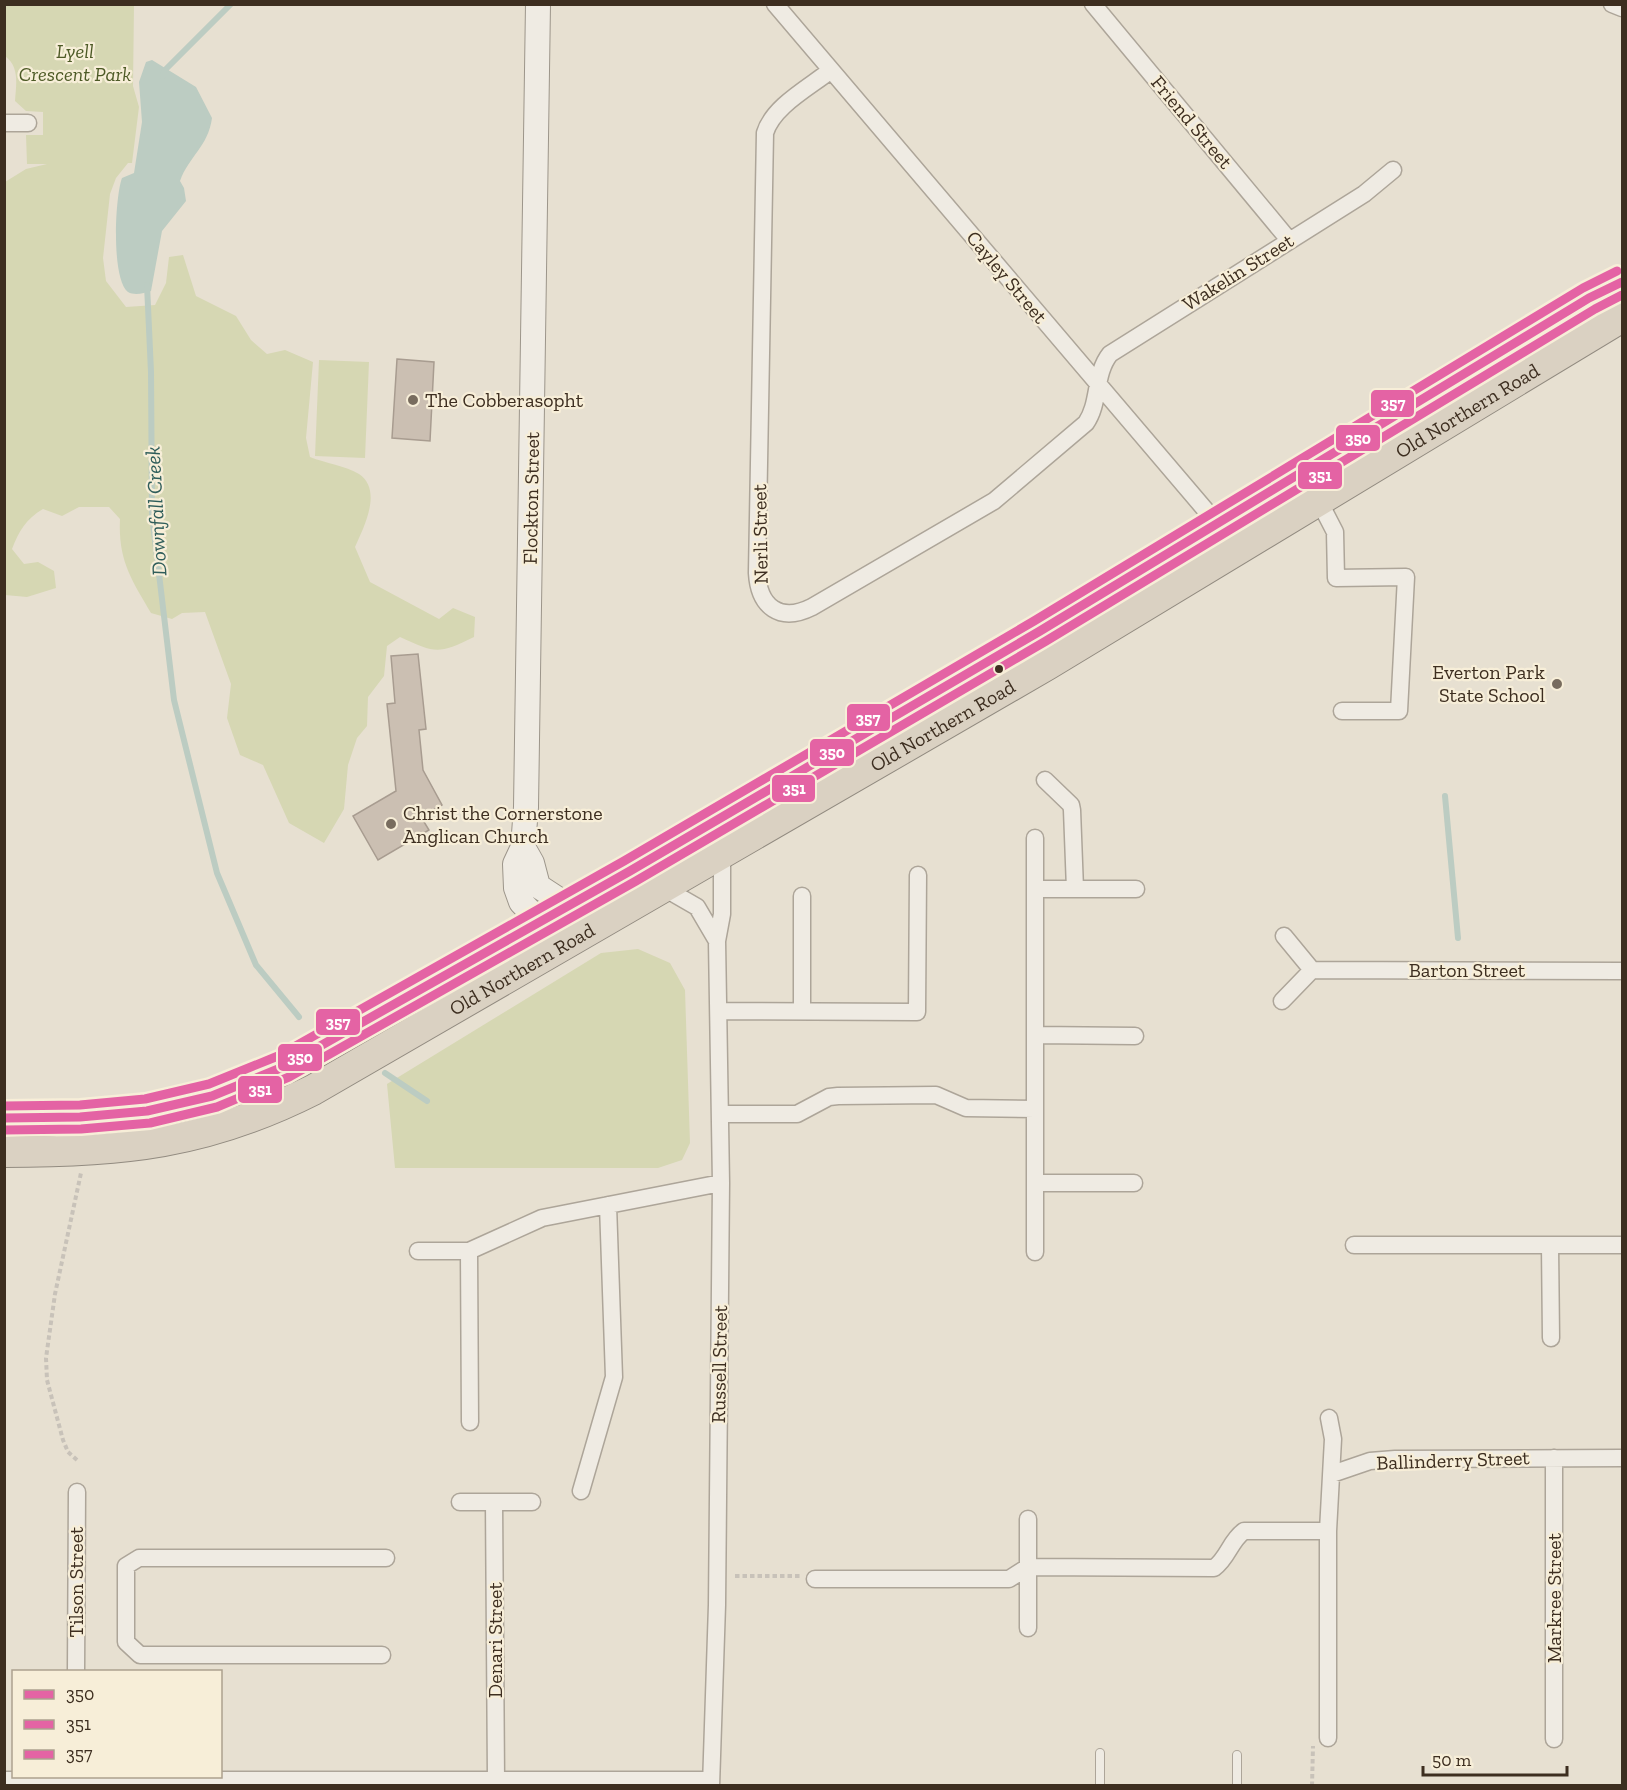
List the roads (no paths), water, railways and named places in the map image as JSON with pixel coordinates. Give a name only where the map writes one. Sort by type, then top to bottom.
[{"type":"highway","name":"Old Northern Road","points":[[4,1119],[136,1115],[216,1096],[284,1067],[630,871],[1152,565],[1589,297],[1623,282]]},
{"type":"highway","name":"Old Northern Road","points":[[4,1152],[132,1148],[191,1137],[255,1117],[312,1090],[722,855],[1185,583],[1623,317]]},
{"type":"highway","points":[[1152,565],[1174,571],[1185,583]]},
{"type":"street","name":"Flockton Street","points":[[538,4],[523,847],[515,864],[516,888],[526,909],[539,921]]},
{"type":"street","name":"Cayley Street","points":[[776,4],[1216,525],[1235,553]]},
{"type":"street","name":"Friend Street","points":[[1093,4],[1289,240]]},
{"type":"street","points":[[1612,4],[1623,8]]},
{"type":"street","name":"Nerli Street","points":[[831,70],[780,110],[770,120],[765,133],[757,573],[761,596],[766,604],[784,613],[802,612],[987,505],[1086,423],[1092,413],[1098,384]]},
{"type":"street","points":[[4,123],[28,123]]},
{"type":"street","name":"Wakelin Street","points":[[1098,384],[1103,364],[1110,354],[1364,195],[1393,170]]},
{"type":"street","points":[[1319,501],[1335,532],[1336,578],[1406,578],[1405,646],[1400,665],[1399,711],[1342,711]]},
{"type":"street","points":[[1045,780],[1071,805],[1075,889]]},
{"type":"street","points":[[1035,838],[1035,1252]]},
{"type":"street","name":"Flockton Street","points":[[523,847],[532,863],[538,886],[567,905]]},
{"type":"street","name":"Russell Street","points":[[711,1783],[717,1605],[721,1183],[720,1011],[717,942],[722,914],[722,855]]},
{"type":"street","points":[[720,1011],[917,1012],[918,875]]},
{"type":"street","name":"Russell Street","points":[[664,888],[697,907],[717,942]]},
{"type":"street","points":[[1035,889],[1136,889]]},
{"type":"street","points":[[802,896],[802,1011]]},
{"type":"street","points":[[539,921],[555,929],[591,931]]},
{"type":"street","points":[[1282,1001],[1312,970],[1284,936]]},
{"type":"street","name":"Barton Street","points":[[1312,970],[1623,971]]},
{"type":"street","points":[[1035,1035],[1134,1036]]},
{"type":"street","points":[[721,1114],[797,1114],[829,1097],[838,1096],[930,1095],[966,1108],[1035,1109]]},
{"type":"street","points":[[418,1251],[469,1251],[542,1218],[721,1183]]},
{"type":"street","points":[[1035,1183],[1134,1183]]},
{"type":"street","points":[[581,1491],[614,1377],[608,1205]]},
{"type":"street","points":[[1354,1245],[1623,1245]]},
{"type":"street","points":[[1550,1245],[1551,1338]]},
{"type":"street","points":[[469,1251],[470,1422]]},
{"type":"street","points":[[1328,1738],[1328,1531],[1333,1439],[1329,1418]]},
{"type":"street","name":"Markree Street","points":[[1554,1458],[1554,1739]]},
{"type":"street","name":"Ballinderry Street","points":[[1332,1474],[1370,1461],[1395,1459],[1623,1458]]},
{"type":"street","name":"Tilson Street","points":[[76,1670],[77,1492]]},
{"type":"street","points":[[460,1502],[532,1502]]},
{"type":"street","name":"Denari Street","points":[[495,1502],[496,1779]]},
{"type":"street","points":[[1028,1518],[1028,1629]]},
{"type":"street","points":[[815,1579],[1009,1579],[1028,1567],[1214,1568],[1224,1560],[1235,1538],[1244,1531],[1328,1531]]},
{"type":"street","points":[[382,1655],[140,1655],[126,1642],[126,1566],[139,1558],[386,1558]]},
{"type":"street","points":[[4,1780],[76,1778],[496,1779],[711,1783]]},
{"type":"lane","points":[[1100,1754],[1100,1785]]},
{"type":"lane","points":[[1237,1755],[1237,1785]]},
{"type":"waterway","name":"Downfall Creek","points":[[163,76],[164,71],[231,4]]},
{"type":"waterway","name":"Downfall Creek","points":[[147,285],[151,372],[152,515],[174,700],[217,873],[256,965],[299,1017]]},
{"type":"waterway","points":[[1445,796],[1458,938]]},
{"type":"waterway","points":[[385,1073],[427,1101]]},
{"type":"place","name":"The Cobberasopht","points":[[413,400]]},
{"type":"place","name":"Everton Park State School","points":[[1557,684]]},
{"type":"place","name":"Christ the Cornerstone Anglican Church","points":[[391,824]]},
{"type":"park label","name":"Lyell Crescent Park","points":[[75,62]]}]
